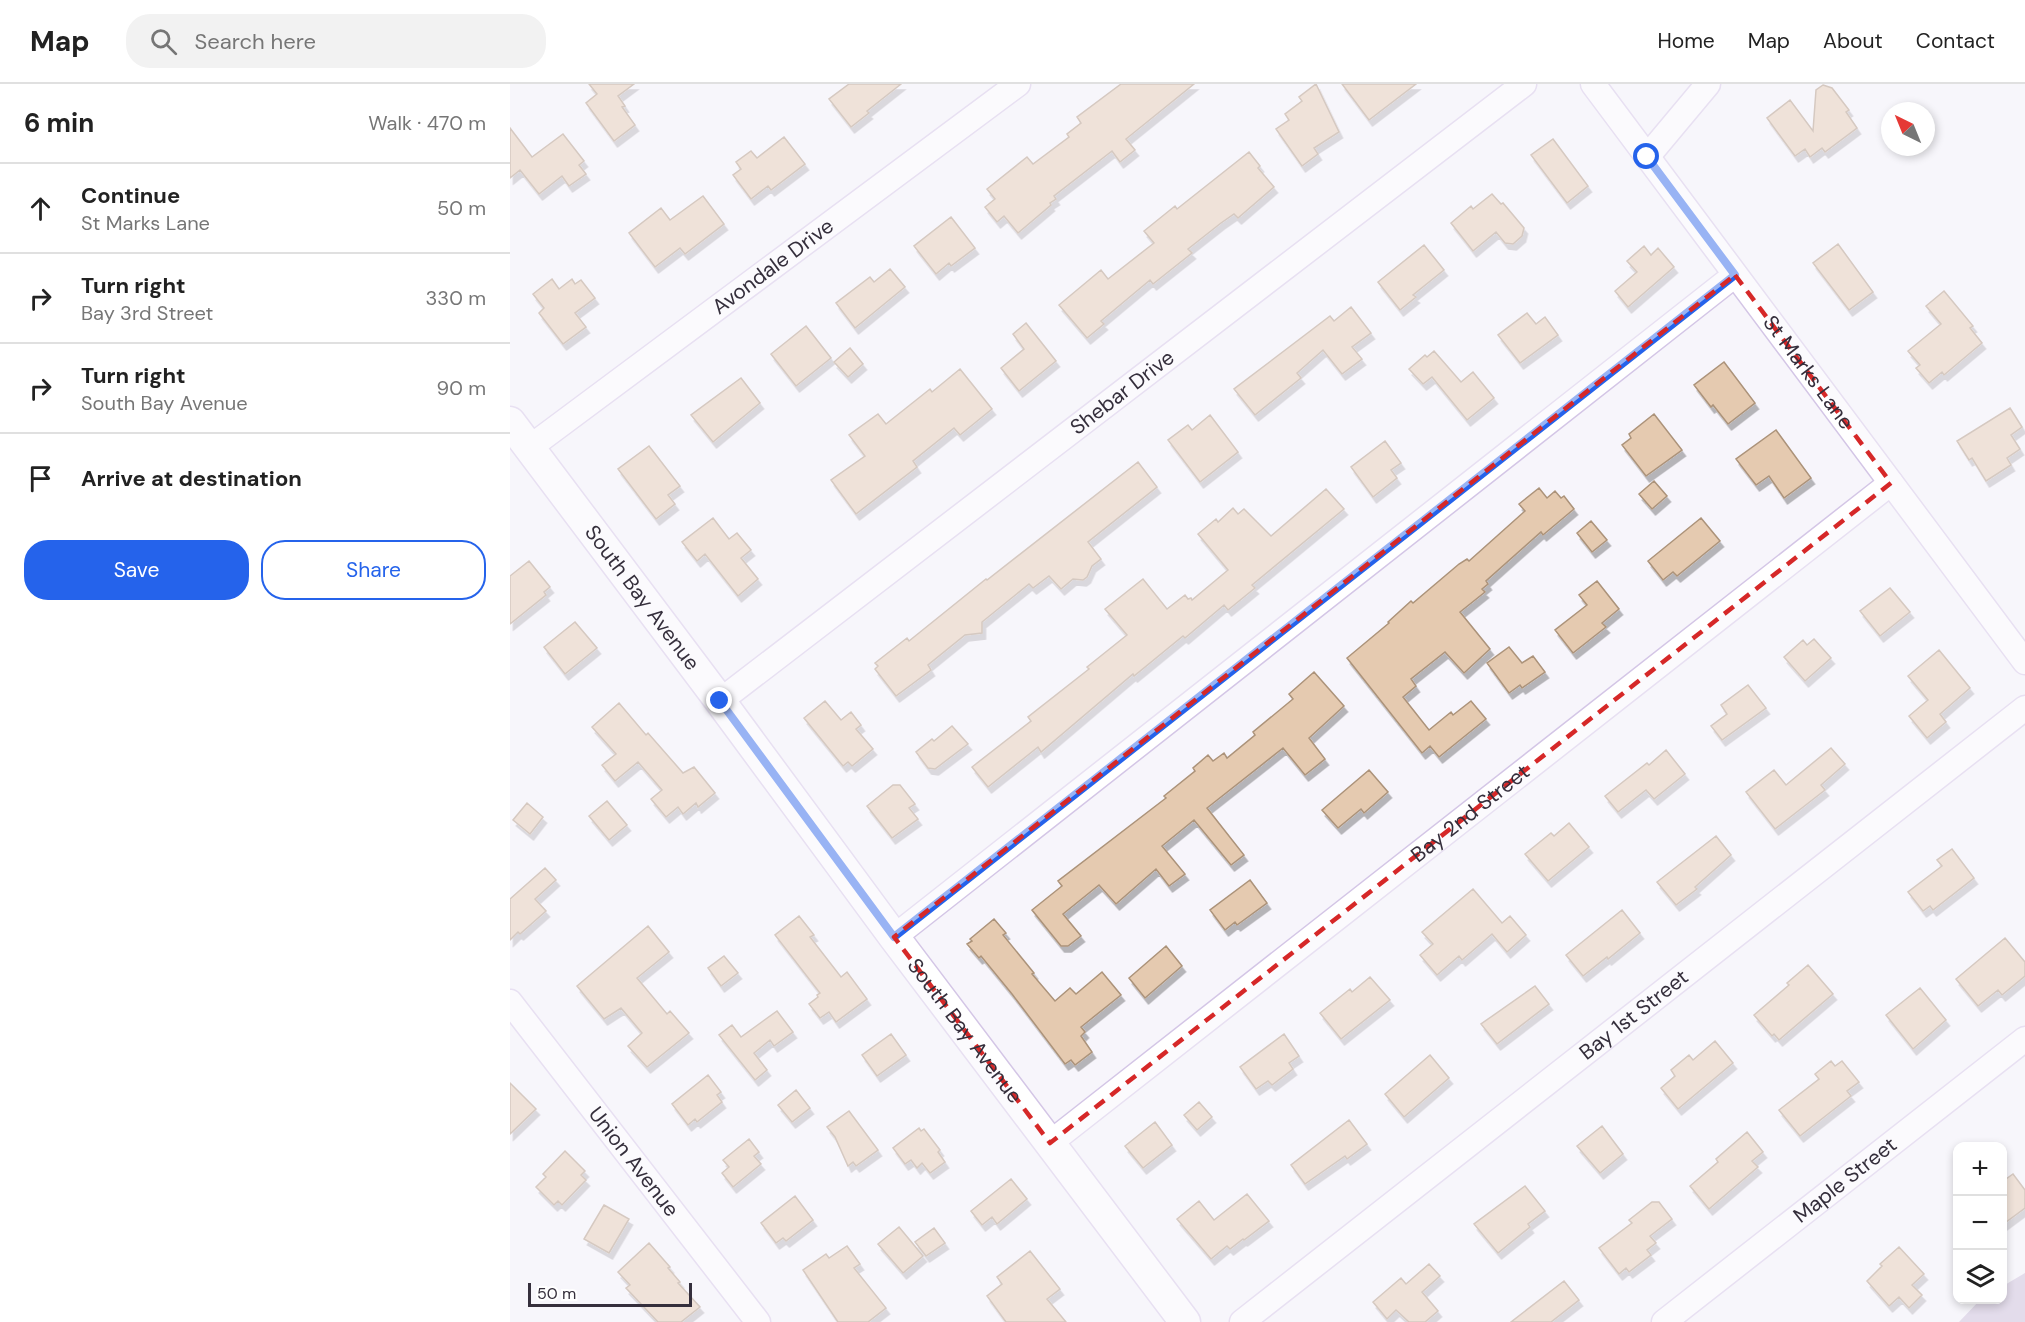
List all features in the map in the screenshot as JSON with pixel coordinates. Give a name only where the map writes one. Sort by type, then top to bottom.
[{"type":"street","name":"Avondale Drive","points":[[529,448],[1018,84]]},
{"type":"street","name":"Shebar Drive","points":[[720,701],[1524,84]]},
{"type":"street","name":"St Marks Lane","points":[[1593,84],[2025,662]]},
{"type":"street","points":[[1647,157],[1708,84]]},
{"type":"street","points":[[894,937],[1735,275]]},
{"type":"street","name":"South Bay Avenue","points":[[510,422],[894,937],[1185,1322]]},
{"type":"street","name":"Bay 2nd Street","points":[[1050,1143],[1891,483]]},
{"type":"street","name":"Bay 1st Street","points":[[1242,1322],[2025,708]]},
{"type":"street","name":"Union Avenue","points":[[510,1002],[758,1322]]},
{"type":"street","name":"Maple Street","points":[[1664,1322],[2025,1039]]},
{"type":"highlighted area","points":[[1735,275],[1891,483],[1050,1143],[894,937]]},
{"type":"shaded area","points":[[2025,1273],[2025,1322],[1959,1322],[1976,1304],[2007,1304],[2007,1284]]},
{"type":"building","points":[[589,84],[634,84],[618,96],[625,106],[622,107],[635,125],[614,141],[586,103],[597,94]]},
{"type":"building","points":[[849,84],[901,84],[851,127],[829,99]]},
{"type":"building","points":[[1121,84],[1194,84],[1126,139],[1135,150],[1120,162],[1112,151],[1054,196],[1056,199],[1050,203],[1051,205],[1018,233],[1004,216],[997,222],[985,207],[995,199],[987,189],[1027,157],[1033,164],[1069,137],[1067,134],[1081,123],[1077,117]]},
{"type":"building","points":[[1316,84],[1339,132],[1314,148],[1318,154],[1302,166],[1276,129],[1289,120],[1285,114],[1302,101],[1299,97]]},
{"type":"building","points":[[1342,84],[1416,84],[1369,120]]},
{"type":"building","points":[[1823,85],[1832,88],[1849,110],[1846,112],[1857,128],[1825,152],[1822,148],[1810,157],[1805,149],[1795,156],[1767,118],[1790,100],[1813,131],[1816,90]]},
{"type":"building","points":[[510,128],[532,157],[563,134],[584,161],[579,165],[586,174],[569,186],[562,176],[539,194],[520,170],[510,178]]},
{"type":"building","points":[[784,137],[805,164],[771,190],[768,186],[751,199],[733,175],[741,169],[736,162],[751,151],[757,158]]},
{"type":"building","points":[[1553,139],[1588,186],[1567,203],[1531,155]]},
{"type":"building","points":[[1249,152],[1260,166],[1258,168],[1274,187],[1238,218],[1234,214],[1188,249],[1192,253],[1153,284],[1150,280],[1101,321],[1104,324],[1087,338],[1059,305],[1101,270],[1108,279],[1154,243],[1144,231],[1175,206],[1177,209]]},
{"type":"building","points":[[1492,194],[1501,204],[1503,203],[1524,228],[1522,236],[1513,244],[1505,243],[1496,232],[1473,251],[1451,223],[1471,206],[1473,209]]},
{"type":"building","points":[[703,196],[724,224],[685,254],[680,248],[655,267],[629,233],[661,208],[670,220]]},
{"type":"building","points":[[951,217],[975,248],[951,266],[949,263],[936,274],[914,246]]},
{"type":"building","points":[[1838,244],[1873,292],[1849,310],[1813,263]]},
{"type":"building","points":[[1424,245],[1444,270],[1413,295],[1416,297],[1400,310],[1378,282]]},
{"type":"building","points":[[1644,246],[1651,255],[1658,248],[1674,267],[1628,307],[1615,291],[1637,272],[1627,261]]},
{"type":"building","points":[[890,269],[905,287],[855,328],[836,303],[870,277],[874,282]]},
{"type":"building","points":[[552,279],[559,289],[572,279],[575,284],[581,280],[595,298],[575,313],[586,327],[563,344],[539,313],[544,308],[533,294]]},
{"type":"building","points":[[1944,291],[1973,326],[1970,328],[1982,343],[1944,375],[1942,372],[1929,383],[1916,368],[1920,365],[1908,351],[1941,324],[1926,306]]},
{"type":"building","points":[[1351,307],[1371,333],[1352,347],[1362,359],[1342,374],[1323,350],[1297,373],[1301,378],[1255,415],[1234,389],[1330,316],[1334,321]]},
{"type":"building","points":[[1527,313],[1536,324],[1545,317],[1558,335],[1520,363],[1498,335]]},
{"type":"building","points":[[1026,323],[1056,361],[1019,391],[1001,368],[1024,349],[1013,334]]},
{"type":"building","points":[[806,326],[831,358],[796,386],[771,354]]},
{"type":"building","points":[[850,348],[863,364],[848,377],[834,362]]},
{"type":"building","points":[[1434,351],[1461,382],[1473,372],[1494,398],[1467,420],[1432,377],[1423,384],[1409,369],[1425,355],[1427,357]]},
{"type":"building","points":[[1724,362],[1755,403],[1728,424],[1694,385]]},
{"type":"building","points":[[960,369],[992,409],[960,435],[954,428],[913,461],[917,467],[856,514],[831,480],[865,456],[849,435],[878,414],[886,424],[930,389],[932,392]]},
{"type":"building","points":[[741,378],[760,403],[713,442],[691,415]]},
{"type":"building","points":[[2010,408],[2022,427],[2011,435],[2020,449],[2007,458],[2011,465],[1986,481],[1972,458],[1969,460],[1957,441]]},
{"type":"building","points":[[1654,414],[1682,450],[1646,476],[1622,445],[1631,438],[1629,434]]},
{"type":"building","points":[[1210,415],[1238,452],[1200,482],[1168,440],[1188,425],[1192,430]]},
{"type":"building","points":[[1776,430],[1811,478],[1784,498],[1769,476],[1756,485],[1736,459]]},
{"type":"building","points":[[1385,441],[1401,463],[1391,470],[1397,478],[1373,497],[1351,467]]},
{"type":"building","points":[[649,446],[680,486],[668,495],[675,504],[656,519],[618,469]]},
{"type":"building","points":[[1138,462],[1157,487],[1088,542],[1101,559],[1092,566],[1087,577],[1083,580],[1073,579],[1061,589],[1049,576],[1033,588],[1029,584],[982,622],[982,633],[965,635],[928,665],[931,670],[896,696],[875,669],[878,666],[875,663],[907,638],[909,641]]},
{"type":"building","points":[[1654,481],[1667,496],[1652,509],[1639,494]]},
{"type":"building","points":[[1539,488],[1547,498],[1555,491],[1561,498],[1564,496],[1574,509],[1543,535],[1541,532],[1486,581],[1488,584],[1482,589],[1485,592],[1460,612],[1490,649],[1464,673],[1445,652],[1411,679],[1416,686],[1403,697],[1429,730],[1451,712],[1453,715],[1471,701],[1486,719],[1439,757],[1430,746],[1422,753],[1347,658],[1411,601],[1413,603],[1459,564],[1467,559],[1469,561],[1525,511],[1519,504]]},
{"type":"building","points":[[1326,489],[1344,509],[1252,585],[1255,588],[1228,610],[1224,605],[1185,638],[1183,636],[1134,676],[1133,674],[1041,752],[1038,747],[988,787],[972,767],[1031,721],[1028,717],[1089,669],[1087,667],[1127,635],[1105,609],[1143,579],[1167,609],[1185,595],[1192,600],[1228,570],[1198,534],[1216,519],[1218,522],[1233,508],[1238,514],[1244,509],[1271,536]]},
{"type":"building","points":[[713,518],[729,539],[737,533],[751,550],[741,558],[758,579],[738,596],[705,554],[697,561],[682,542]]},
{"type":"building","points":[[1701,518],[1720,541],[1677,576],[1673,572],[1663,580],[1648,561]]},
{"type":"building","points":[[1591,521],[1607,540],[1592,552],[1577,533]]},
{"type":"building","points":[[529,561],[550,587],[544,592],[546,595],[510,624],[510,576]]},
{"type":"building","points":[[1597,581],[1619,609],[1602,623],[1606,627],[1573,653],[1555,630],[1587,605],[1579,595]]},
{"type":"building","points":[[1890,588],[1910,612],[1880,636],[1860,611]]},
{"type":"building","points":[[575,622],[597,648],[565,674],[544,647]]},
{"type":"building","points":[[1814,639],[1831,658],[1805,681],[1784,657],[1803,640],[1807,645]]},
{"type":"building","points":[[1509,647],[1522,663],[1533,656],[1545,672],[1522,688],[1520,685],[1509,693],[1487,663]]},
{"type":"building","points":[[1939,650],[1970,688],[1940,714],[1946,722],[1927,738],[1909,716],[1928,700],[1908,676]]},
{"type":"building","points":[[1314,672],[1344,706],[1309,738],[1325,759],[1305,775],[1283,748],[1207,808],[1244,855],[1231,865],[1194,820],[1162,846],[1185,874],[1169,886],[1156,869],[1116,904],[1099,885],[1063,914],[1081,936],[1068,946],[1061,946],[1032,910],[1062,886],[1058,881],[1166,798],[1164,796],[1195,771],[1193,768],[1208,755],[1213,761],[1224,753],[1227,758],[1255,735],[1253,732],[1293,699],[1289,694]]},
{"type":"building","points":[[1748,685],[1766,708],[1722,740],[1711,726],[1727,714],[1721,705]]},
{"type":"building","points":[[825,701],[841,720],[851,712],[861,725],[856,729],[873,749],[852,766],[848,762],[843,766],[804,718]]},
{"type":"building","points":[[619,703],[683,773],[694,767],[715,793],[698,807],[696,803],[683,814],[678,807],[666,817],[651,799],[662,790],[638,762],[615,781],[602,765],[616,754],[592,727]]},
{"type":"building","points":[[952,726],[968,744],[935,769],[928,768],[916,752]]},
{"type":"building","points":[[1831,748],[1845,764],[1821,785],[1825,790],[1775,829],[1746,792],[1774,770],[1786,785]]},
{"type":"building","points":[[1666,750],[1685,774],[1654,799],[1646,790],[1618,812],[1605,796]]},
{"type":"building","points":[[1369,770],[1388,792],[1364,813],[1361,809],[1338,828],[1322,810]]},
{"type":"building","points":[[893,785],[900,785],[915,804],[909,808],[918,819],[892,838],[867,806]]},
{"type":"building","points":[[607,801],[627,825],[609,840],[589,816]]},
{"type":"building","points":[[527,803],[543,817],[530,834],[513,820]]},
{"type":"building","points":[[1569,823],[1589,847],[1548,881],[1525,854],[1551,833],[1554,836]]},
{"type":"building","points":[[1716,836],[1731,855],[1695,887],[1697,889],[1676,905],[1657,882]]},
{"type":"building","points":[[1952,849],[1974,878],[1933,910],[1930,906],[1923,911],[1908,892],[1942,866],[1937,860]]},
{"type":"building","points":[[545,868],[556,880],[535,899],[546,911],[510,940],[510,899]]},
{"type":"building","points":[[1250,880],[1267,903],[1237,925],[1235,922],[1225,930],[1210,910]]},
{"type":"building","points":[[1473,889],[1502,923],[1510,916],[1526,935],[1507,952],[1492,934],[1462,960],[1459,956],[1437,975],[1420,955],[1433,944],[1422,932]]},
{"type":"building","points":[[1622,910],[1640,933],[1583,976],[1566,955]]},
{"type":"building","points":[[799,916],[814,935],[810,937],[841,977],[847,972],[867,999],[836,1022],[829,1012],[820,1018],[809,1004],[820,993],[775,935]]},
{"type":"building","points":[[994,919],[1006,933],[1003,935],[1034,973],[1032,974],[1055,1001],[1070,988],[1076,994],[1102,972],[1121,995],[1081,1027],[1085,1032],[1081,1036],[1092,1052],[1075,1065],[1071,1060],[1065,1064],[981,956],[979,958],[967,944]]},
{"type":"building","points":[[648,926],[669,952],[637,978],[667,1014],[670,1011],[689,1033],[647,1067],[628,1046],[642,1033],[621,1008],[604,1019],[577,986]]},
{"type":"building","points":[[2005,938],[2025,962],[2025,976],[2002,995],[1998,990],[1978,1006],[1956,979]]},
{"type":"building","points":[[1166,946],[1182,966],[1145,998],[1129,978]]},
{"type":"building","points":[[724,956],[738,973],[721,986],[708,968]]},
{"type":"building","points":[[1808,965],[1833,994],[1779,1040],[1774,1034],[1772,1036],[1754,1015]]},
{"type":"building","points":[[1370,977],[1390,1000],[1341,1039],[1320,1013],[1350,989],[1352,992]]},
{"type":"building","points":[[1535,986],[1549,1004],[1497,1044],[1481,1024]]},
{"type":"building","points":[[1920,988],[1946,1020],[1913,1049],[1886,1015]]},
{"type":"building","points":[[777,1011],[793,1032],[774,1046],[770,1040],[754,1053],[767,1070],[755,1080],[719,1035],[732,1025],[741,1037]]},
{"type":"building","points":[[891,1034],[906,1055],[877,1076],[862,1055]]},
{"type":"building","points":[[1284,1034],[1299,1056],[1289,1063],[1293,1069],[1272,1085],[1268,1081],[1256,1089],[1240,1067]]},
{"type":"building","points":[[1715,1041],[1733,1063],[1678,1109],[1661,1088],[1675,1076],[1671,1070],[1689,1055],[1693,1060]]},
{"type":"building","points":[[1430,1055],[1449,1078],[1404,1117],[1385,1094]]},
{"type":"building","points":[[1831,1061],[1835,1066],[1842,1061],[1859,1082],[1847,1091],[1851,1096],[1800,1136],[1779,1110],[1819,1079],[1815,1074]]},
{"type":"building","points":[[708,1075],[721,1092],[717,1095],[722,1102],[697,1122],[695,1119],[688,1125],[672,1104]]},
{"type":"building","points":[[510,1083],[536,1109],[510,1134]]},
{"type":"building","points":[[796,1090],[810,1108],[792,1122],[778,1105]]},
{"type":"building","points":[[1199,1102],[1212,1117],[1197,1130],[1184,1115]]},
{"type":"building","points":[[849,1111],[878,1150],[856,1166],[853,1162],[848,1166],[835,1137],[827,1127]]},
{"type":"building","points":[[1349,1120],[1367,1144],[1347,1159],[1345,1156],[1305,1184],[1291,1165]]},
{"type":"building","points":[[1155,1122],[1172,1145],[1143,1168],[1125,1146]]},
{"type":"building","points":[[1602,1126],[1623,1154],[1600,1173],[1577,1146]]},
{"type":"building","points":[[919,1128],[921,1131],[924,1129],[940,1150],[938,1152],[945,1162],[930,1173],[922,1163],[917,1168],[911,1160],[905,1164],[893,1148]]},
{"type":"building","points":[[1747,1132],[1763,1152],[1752,1161],[1758,1167],[1709,1209],[1690,1186],[1718,1162],[1716,1159]]},
{"type":"building","points":[[749,1139],[759,1152],[754,1156],[761,1164],[733,1187],[722,1173],[729,1167],[723,1160]]},
{"type":"building","points":[[565,1151],[585,1171],[581,1175],[586,1180],[562,1205],[558,1201],[554,1205],[536,1187],[546,1177],[543,1174]]},
{"type":"building","points":[[2013,1174],[2025,1190],[2025,1208],[2007,1221],[2007,1196],[2007,1178]]},
{"type":"building","points":[[1011,1179],[1027,1199],[997,1224],[992,1217],[982,1225],[971,1211]]},
{"type":"building","points":[[1525,1186],[1545,1211],[1528,1224],[1530,1227],[1498,1253],[1474,1224]]},
{"type":"building","points":[[1247,1194],[1269,1221],[1244,1240],[1230,1249],[1227,1246],[1211,1259],[1177,1219],[1199,1201],[1214,1220]]},
{"type":"building","points":[[795,1196],[813,1220],[786,1241],[783,1238],[776,1243],[761,1223]]},
{"type":"building","points":[[1652,1202],[1659,1202],[1672,1219],[1650,1236],[1656,1243],[1647,1250],[1651,1255],[1629,1272],[1626,1268],[1619,1274],[1599,1248],[1632,1223],[1629,1220]]},
{"type":"building","points":[[604,1205],[629,1219],[609,1253],[584,1239]]},
{"type":"building","points":[[899,1227],[923,1256],[903,1273],[878,1244]]},
{"type":"building","points":[[934,1228],[945,1243],[926,1256],[915,1242]]},
{"type":"building","points":[[649,1243],[670,1267],[668,1268],[680,1282],[678,1283],[700,1307],[681,1322],[658,1322],[626,1288],[630,1285],[618,1272]]},
{"type":"building","points":[[847,1246],[860,1264],[854,1268],[886,1308],[868,1322],[838,1322],[803,1270],[826,1254],[829,1258]]},
{"type":"building","points":[[1899,1247],[1924,1274],[1912,1285],[1922,1295],[1909,1308],[1899,1297],[1889,1306],[1867,1281],[1882,1266],[1880,1264]]},
{"type":"building","points":[[1030,1251],[1060,1289],[1047,1299],[1066,1322],[1006,1322],[987,1296],[1002,1284],[997,1277]]},
{"type":"building","points":[[1429,1264],[1440,1276],[1422,1292],[1438,1311],[1425,1322],[1409,1322],[1396,1310],[1387,1319],[1373,1302],[1401,1278],[1406,1284]]},
{"type":"building","points":[[1564,1281],[1579,1300],[1551,1322],[1511,1322]]},
{"type":"route","points":[[720,701],[894,937],[1735,275],[1647,157]]}]
